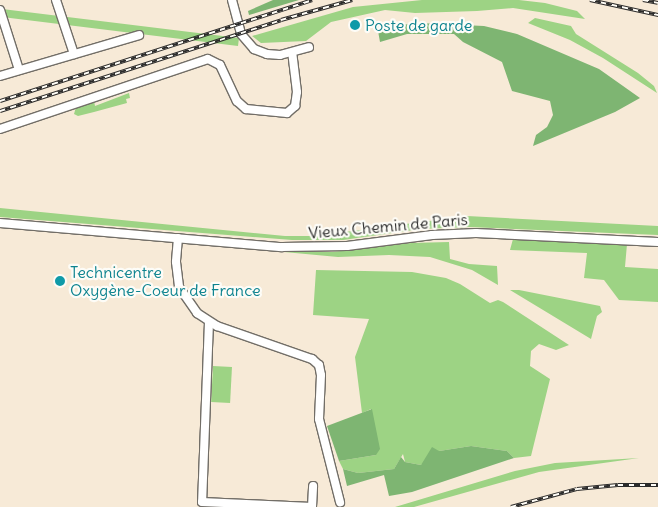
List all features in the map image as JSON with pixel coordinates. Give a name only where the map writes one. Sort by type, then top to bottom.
[{"type":"street","points":[[56,0],[74,54]]},
{"type":"street","points":[[232,0],[239,29],[249,45],[260,52],[272,55],[292,53],[310,47]]},
{"type":"street","points":[[0,10],[19,70]]},
{"type":"street","points":[[0,76],[139,35]]},
{"type":"street","points":[[0,129],[208,59],[220,65],[238,101],[246,109],[287,113],[295,106],[297,92],[292,53]]},
{"type":"street","name":"Vieux Chemin de Paris","points":[[0,223],[314,247],[347,246],[432,235],[476,233],[658,242]]},
{"type":"street","points":[[178,238],[176,262],[179,287],[191,307],[208,322],[317,362],[321,372],[321,426],[340,502]]},
{"type":"street","points":[[208,322],[202,502],[312,507],[313,486]]},
{"type":"green space","points":[[273,0],[299,0],[249,15],[248,11]]},
{"type":"green space","points":[[422,0],[519,0],[545,3],[577,11],[585,19],[513,8],[415,13],[385,10],[331,22],[306,41],[261,43],[252,36],[353,7]]},
{"type":"green space","points":[[0,9],[239,38],[238,46],[0,17]]},
{"type":"green space","points":[[535,18],[571,26],[576,34],[638,73],[654,86],[657,93],[603,58],[570,40],[528,23]]},
{"type":"green space","points":[[419,23],[484,26],[517,34],[599,69],[640,98],[615,112],[533,146],[536,135],[547,127],[553,115],[550,101],[512,91],[502,62],[463,42],[454,34],[407,34],[380,42],[378,31],[391,26]]},
{"type":"green space","points":[[129,93],[130,98],[126,99],[127,103],[78,116],[74,114],[76,107],[94,101],[95,106]]},
{"type":"green space","points":[[0,208],[285,236],[314,236],[467,216],[658,226],[658,235],[469,227],[421,229],[343,240],[292,240],[0,217]]},
{"type":"green space","points":[[513,239],[627,244],[625,267],[658,269],[658,302],[619,300],[604,280],[584,278],[587,253],[510,250]]},
{"type":"green space","points":[[449,242],[450,259],[469,264],[497,266],[498,285],[472,270],[430,257],[389,255],[338,257],[284,252],[332,252],[411,243]]},
{"type":"green space","points":[[316,270],[412,272],[446,278],[460,284],[490,303],[498,300],[503,302],[569,345],[556,350],[539,344],[531,351],[530,366],[550,379],[531,456],[514,458],[507,451],[471,446],[439,451],[421,465],[405,462],[403,454],[394,469],[358,473],[343,469],[339,461],[376,455],[371,409],[362,413],[355,357],[369,319],[313,315]]},
{"type":"green space","points":[[510,290],[519,290],[600,306],[602,312],[597,316],[591,339]]},
{"type":"green space","points":[[213,366],[232,367],[230,403],[211,402]]},
{"type":"green space","points":[[372,409],[380,449],[376,455],[339,461],[327,426]]},
{"type":"green space","points":[[471,446],[507,451],[514,458],[412,492],[389,496],[384,475],[347,486],[343,469],[358,473],[394,469],[401,457],[405,462],[421,465],[432,447],[439,451]]},
{"type":"green space","points":[[639,458],[539,472],[414,507],[395,507],[515,471],[555,463]]},
{"type":"railway","points":[[0,101],[312,0]]},
{"type":"railway","points":[[0,111],[281,20],[352,0]]},
{"type":"railway","points":[[590,0],[658,15]]},
{"type":"railway","points":[[643,0],[658,3]]},
{"type":"railway","points":[[511,507],[577,489],[618,485],[658,485]]},
{"type":"place","name":"Poste de garde","points":[[355,25]]},
{"type":"place","name":"Technicentre Oxygène-Coeur de France","points":[[60,281]]}]
